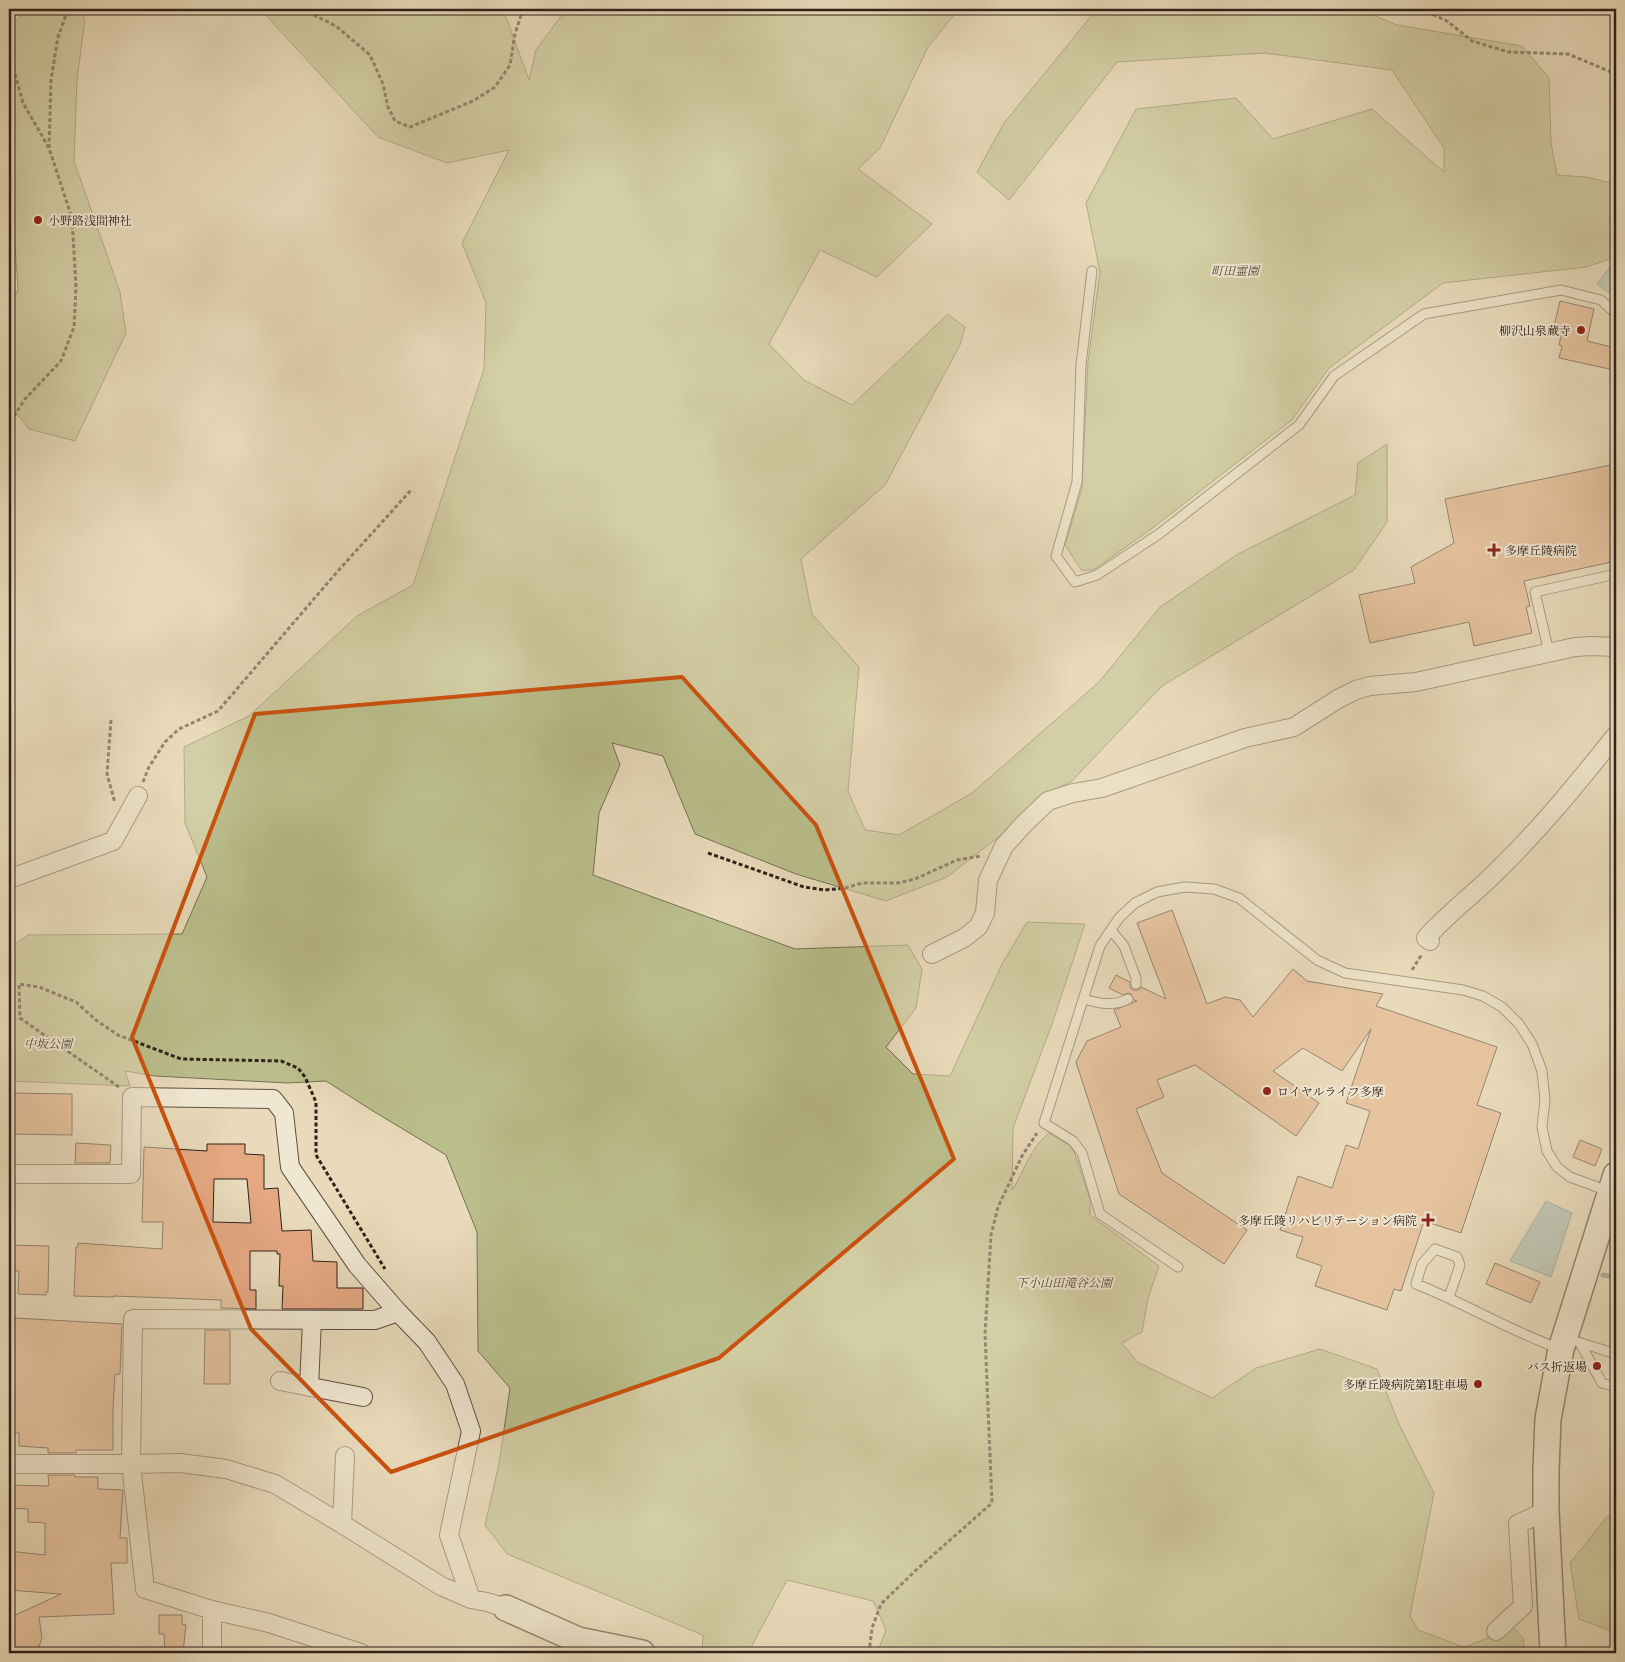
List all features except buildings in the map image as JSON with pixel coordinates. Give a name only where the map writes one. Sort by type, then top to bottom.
[{"type":"street","points":[[932,954],[964,938],[978,927],[985,913],[988,880],[1004,846],[1048,801],[1073,793],[1102,788],[1246,738],[1294,726],[1338,698],[1370,686],[1416,682],[1575,647],[1616,648]]},
{"type":"street","points":[[1430,941],[1426,938],[1442,919],[1501,868],[1567,796],[1616,735]]},
{"type":"street","points":[[9,879],[113,841],[138,796]]},
{"type":"street","points":[[9,1174],[131,1174],[132,1098],[273,1099],[284,1112],[290,1167],[357,1265],[427,1342],[455,1384],[471,1431],[449,1535],[471,1599]]},
{"type":"street","points":[[1553,1653],[1546,1511],[1548,1419],[1614,1183]]},
{"type":"street","points":[[361,1653],[269,1623],[212,1610],[145,1590],[131,1464],[133,1319],[375,1320],[398,1312]]},
{"type":"street","points":[[309,1387],[312,1320]]},
{"type":"street","points":[[280,1381],[364,1397]]},
{"type":"street","points":[[342,1524],[345,1456]]},
{"type":"street","points":[[9,1464],[180,1463],[226,1469],[275,1484],[441,1586],[471,1599],[506,1608],[578,1640],[642,1653]]},
{"type":"street","points":[[1496,1631],[1523,1606],[1518,1524],[1546,1511]]},
{"type":"street","points":[[212,1610],[212,1653]]},
{"type":"lane","points":[[9,292],[13,290],[10,244]]},
{"type":"lane","points":[[1092,271],[1081,365],[1077,482],[1056,556],[1075,582],[1097,575],[1159,534],[1299,425],[1334,376],[1424,314],[1561,290],[1600,300],[1616,314]]},
{"type":"lane","points":[[1549,653],[1535,592],[1616,574]]},
{"type":"lane","points":[[1178,1267],[1100,1214],[1082,1153],[1074,1141],[1044,1123],[1100,946],[1118,918],[1135,903],[1157,892],[1185,887],[1214,889],[1239,898],[1317,960],[1345,973],[1462,990],[1483,996],[1502,1007],[1519,1024],[1532,1044],[1542,1071],[1545,1100],[1542,1127],[1547,1151],[1557,1167],[1570,1177],[1614,1183]]},
{"type":"lane","points":[[1110,930],[1124,946],[1136,978],[1136,984]]},
{"type":"lane","points":[[1083,999],[1103,1005],[1128,1000]]},
{"type":"lane","points":[[1449,1297],[1460,1264],[1457,1257],[1435,1250],[1422,1264],[1416,1284],[1449,1297],[1537,1341],[1568,1343],[1616,1354]]},
{"type":"lane","points":[[1568,1343],[1602,1383],[1616,1387]]},
{"type":"path","points":[[49,148],[51,80],[58,37],[68,9]]},
{"type":"path","points":[[302,9],[336,26],[370,55],[383,84],[388,107],[395,121],[410,127],[472,101],[495,87],[510,65],[515,34],[522,9]]},
{"type":"path","points":[[1421,9],[1447,21],[1472,41],[1508,52],[1568,54],[1616,74]]},
{"type":"path","points":[[9,42],[11,59],[23,103],[49,148],[72,218],[76,287],[74,327],[61,361],[26,399],[9,424]]},
{"type":"path","points":[[138,796],[149,767],[165,742],[179,729],[218,711],[337,572],[412,489]]},
{"type":"path","points":[[111,720],[107,774],[114,801],[123,824]]},
{"type":"path","points":[[708,853],[804,887],[825,890],[845,888],[862,883],[898,883],[915,879],[957,860],[983,856],[1004,846]]},
{"type":"path","points":[[1405,981],[1430,941]]},
{"type":"path","points":[[18,984],[20,1018],[113,1082],[132,1098]]},
{"type":"path","points":[[869,1653],[872,1628],[881,1604],[915,1571],[992,1503],[986,1334],[991,1235],[998,1207],[1022,1156],[1044,1123]]},
{"type":"highlighted area","points":[[682,677],[816,825],[954,1159],[719,1358],[391,1472],[251,1329],[132,1037],[255,714]]},
{"type":"green space","points":[[26,9],[76,9],[85,19],[77,80],[74,161],[120,292],[126,333],[75,441],[29,429],[9,404],[9,30]]},
{"type":"green space","points":[[260,9],[503,9],[529,80],[536,50],[566,9],[959,9],[928,47],[880,148],[858,169],[932,224],[877,277],[820,250],[769,344],[804,380],[852,405],[948,314],[965,327],[960,345],[885,485],[801,559],[812,614],[859,667],[848,791],[865,830],[899,835],[972,793],[1099,682],[1160,607],[1238,554],[1355,495],[1358,463],[1387,444],[1387,522],[1354,570],[1162,686],[1072,781],[1041,797],[1001,835],[947,877],[886,901],[796,874],[695,834],[663,756],[612,743],[620,765],[599,813],[593,875],[795,949],[908,945],[922,969],[916,1008],[886,1047],[913,1074],[950,1076],[1002,964],[1027,922],[1085,924],[1052,1024],[1013,1128],[1012,1190],[1032,1153],[1049,1133],[1069,1145],[1074,1152],[1090,1199],[1090,1215],[1159,1266],[1148,1298],[1142,1332],[1122,1343],[1137,1362],[1212,1398],[1256,1368],[1320,1349],[1377,1369],[1399,1424],[1434,1493],[1410,1616],[1418,1630],[1464,1647],[1514,1628],[1523,1638],[1525,1653],[877,1653],[886,1630],[873,1601],[787,1580],[748,1653],[702,1653],[703,1635],[507,1554],[485,1525],[499,1464],[510,1388],[478,1351],[477,1232],[446,1155],[326,1081],[287,1083],[155,1076],[125,1071],[130,1086],[9,1081],[9,948],[28,935],[182,934],[207,877],[185,823],[184,747],[249,716],[357,616],[413,585],[484,369],[486,303],[462,243],[509,150],[447,163],[378,137]]},
{"type":"green space","name":"町田霊園","points":[[1097,9],[1358,9],[1397,25],[1522,46],[1549,78],[1551,143],[1557,175],[1586,177],[1616,184],[1616,260],[1613,258],[1586,267],[1443,283],[1329,368],[1292,420],[1150,530],[1095,569],[1082,571],[1065,545],[1082,488],[1088,362],[1100,272],[1086,203],[1136,109],[1236,98],[1273,139],[1372,109],[1444,172],[1444,148],[1392,70],[1265,53],[1117,62],[1009,200],[977,172],[1004,123]]},
{"type":"green space","points":[[1616,1511],[1616,1628],[1609,1630],[1579,1619],[1570,1563],[1606,1518]]},
{"type":"water","points":[[1616,259],[1616,298],[1597,284]]},
{"type":"water","points":[[1546,1201],[1572,1213],[1551,1277],[1510,1261]]},
{"type":"waterway","points":[[1603,1275],[1616,1277]]},
{"type":"place","name":"小野路浅間神社","points":[[38,220]]},
{"type":"place","name":"柳沢山泉蔵寺","points":[[1581,330]]},
{"type":"place","name":"多摩丘陵病院","points":[[1494,550]]},
{"type":"place","name":"ロイヤルライフ多摩","points":[[1267,1091]]},
{"type":"place","name":"多摩丘陵リハビリテーション病院","points":[[1428,1220]]},
{"type":"place","name":"バス折返場","points":[[1597,1366]]},
{"type":"place","name":"多摩丘陵病院第1駐車場","points":[[1478,1384]]},
{"type":"park label","name":"中坂公園","points":[[48,1043]]},
{"type":"park label","name":"下小山田滝谷公園","points":[[1064,1282]]}]
